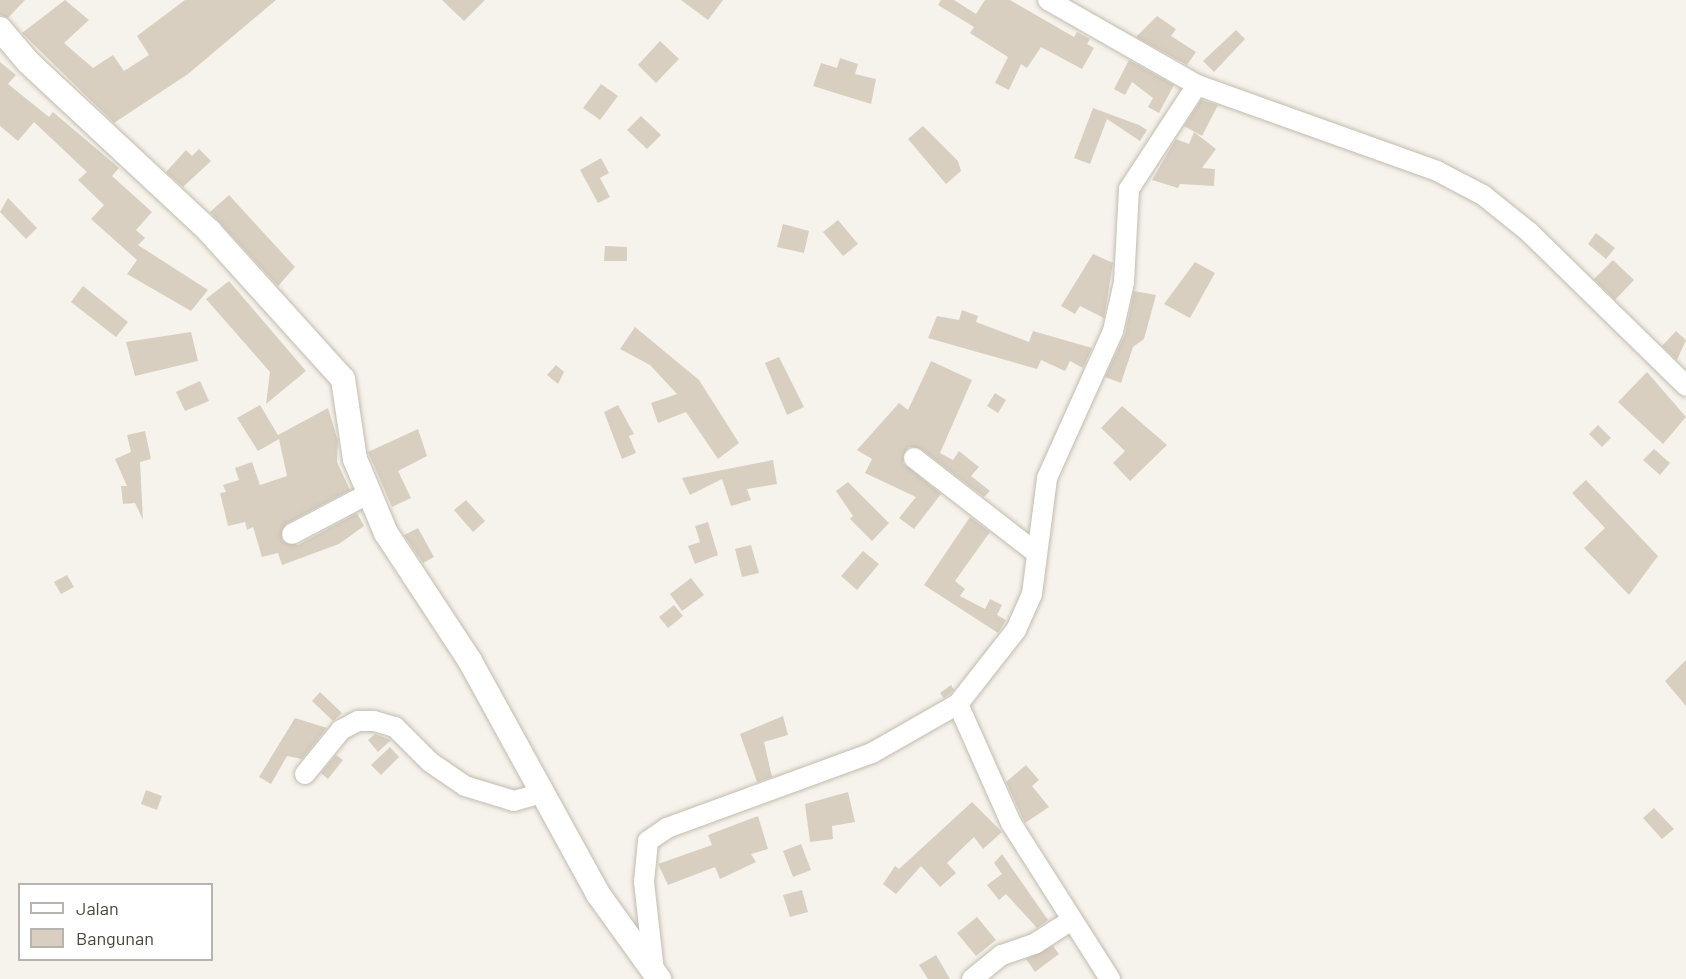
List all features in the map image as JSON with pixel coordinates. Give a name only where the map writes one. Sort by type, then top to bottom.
[{"type":"street","points":[[1048,0],[1197,85],[1437,171],[1483,195],[1530,232],[1686,386]]},
{"type":"street","points":[[0,29],[28,62],[210,232],[326,355],[343,379],[366,495],[470,662],[598,894],[657,975]]},
{"type":"street","points":[[657,975],[643,864],[648,841],[656,834],[872,753],[958,704],[1025,614],[1047,478],[1115,322],[1124,282],[1129,189],[1197,85]]},
{"type":"street","points":[[914,458],[1034,551]]},
{"type":"street","points":[[292,534],[366,495]]},
{"type":"street","points":[[958,704],[1011,823],[1070,921],[1110,979]]},
{"type":"street","points":[[305,774],[341,730],[358,721],[374,721],[395,727],[430,762],[465,786],[514,801],[542,793]]},
{"type":"street","points":[[972,979],[1002,955],[1036,943],[1070,921]]},
{"type":"building","points":[[0,0],[25,0],[8,18],[0,15]]},
{"type":"building","points":[[65,0],[89,20],[64,43],[93,68],[113,55],[124,71],[149,55],[137,36],[185,0],[276,0],[188,74],[114,123],[22,33]]},
{"type":"building","points":[[442,0],[485,0],[464,21]]},
{"type":"building","points":[[681,0],[723,0],[708,20]]},
{"type":"building","points":[[941,0],[954,0],[976,14],[985,0],[1010,0],[1074,37],[1077,32],[1090,39],[1087,44],[1094,48],[1082,69],[1041,47],[1027,68],[1021,64],[1009,90],[995,83],[1008,57],[970,33],[974,27],[938,5]]},
{"type":"building","points":[[1157,16],[1176,29],[1171,36],[1196,52],[1187,65],[1136,37]]},
{"type":"building","points":[[1236,30],[1245,39],[1214,72],[1203,61]]},
{"type":"building","points":[[660,41],[679,59],[656,83],[638,65]]},
{"type":"building","points":[[840,58],[858,64],[855,74],[876,79],[871,104],[813,86],[821,63],[837,68]]},
{"type":"building","points":[[1129,60],[1174,85],[1159,113],[1148,107],[1153,98],[1132,82],[1125,95],[1114,89]]},
{"type":"building","points":[[0,62],[16,75],[8,84],[49,117],[53,112],[119,168],[112,176],[152,212],[136,230],[145,238],[138,245],[208,290],[191,311],[127,274],[137,260],[91,219],[104,205],[78,180],[87,172],[34,122],[18,141],[0,126]]},
{"type":"building","points":[[601,84],[618,96],[600,120],[583,108]]},
{"type":"building","points":[[1201,100],[1218,105],[1202,136],[1184,126]]},
{"type":"building","points":[[1093,108],[1147,130],[1140,141],[1107,119],[1090,164],[1074,158]]},
{"type":"building","points":[[641,116],[661,135],[647,149],[627,130]]},
{"type":"building","points":[[923,126],[958,161],[961,171],[946,184],[908,139]]},
{"type":"building","points":[[1194,132],[1216,149],[1202,168],[1215,169],[1214,186],[1180,184],[1178,188],[1152,180],[1176,139],[1189,144]]},
{"type":"building","points":[[199,149],[211,161],[183,187],[166,172],[186,150],[192,156]]},
{"type":"building","points":[[601,158],[609,173],[600,178],[610,197],[598,203],[580,170]]},
{"type":"building","points":[[229,195],[295,267],[278,286],[210,212]]},
{"type":"building","points":[[8,198],[37,228],[26,239],[0,212]]},
{"type":"building","points":[[838,220],[858,244],[843,256],[823,232]]},
{"type":"building","points":[[783,224],[809,231],[804,253],[777,247]]},
{"type":"building","points":[[1596,233],[1615,248],[1606,259],[1588,244]]},
{"type":"building","points":[[605,246],[627,247],[627,261],[604,261]]},
{"type":"building","points":[[1093,254],[1113,263],[1104,318],[1080,306],[1075,314],[1061,306]]},
{"type":"building","points":[[1613,260],[1634,280],[1615,300],[1594,279]]},
{"type":"building","points":[[1195,262],[1215,273],[1190,318],[1164,304]]},
{"type":"building","points":[[229,281],[306,371],[266,404],[270,372],[206,299]]},
{"type":"building","points":[[83,286],[128,322],[116,337],[71,302]]},
{"type":"building","points":[[1134,291],[1156,295],[1144,339],[1133,347],[1121,383],[1105,377],[1125,334]]},
{"type":"building","points":[[962,310],[978,316],[976,322],[1029,342],[1033,331],[1092,348],[1083,368],[1070,361],[1065,371],[1041,360],[1037,369],[928,338],[937,316],[959,320]]},
{"type":"building","points":[[635,327],[699,380],[739,443],[718,459],[686,412],[658,423],[651,403],[677,394],[650,365],[620,349]]},
{"type":"building","points":[[1676,331],[1686,340],[1677,360],[1662,346]]},
{"type":"building","points":[[191,332],[198,361],[135,376],[126,342]]},
{"type":"building","points":[[779,357],[804,407],[787,415],[765,363]]},
{"type":"building","points":[[931,361],[972,380],[940,453],[953,460],[959,451],[979,467],[971,476],[990,491],[984,497],[921,449],[909,447],[903,463],[941,494],[914,529],[899,518],[916,497],[865,473],[872,459],[857,450],[899,403],[908,410]]},
{"type":"building","points":[[556,365],[564,372],[558,384],[547,375]]},
{"type":"building","points":[[1647,372],[1686,417],[1663,444],[1618,402]]},
{"type":"building","points":[[200,381],[209,401],[185,411],[176,392]]},
{"type":"building","points":[[995,393],[1006,400],[998,413],[987,406]]},
{"type":"building","points":[[260,405],[278,435],[328,408],[338,441],[337,462],[350,490],[286,524],[282,540],[298,545],[357,513],[364,526],[339,544],[282,565],[278,553],[262,557],[253,527],[247,530],[245,522],[228,526],[220,493],[226,492],[223,485],[239,480],[235,468],[252,462],[260,485],[287,476],[279,439],[258,451],[237,418]]},
{"type":"building","points":[[618,405],[634,434],[629,436],[636,453],[622,459],[604,412]]},
{"type":"building","points":[[1122,406],[1167,445],[1130,481],[1113,463],[1125,451],[1101,428]]},
{"type":"building","points":[[1598,425],[1611,438],[1602,447],[1589,434]]},
{"type":"building","points":[[418,429],[427,456],[398,471],[411,498],[392,507],[368,452]]},
{"type":"building","points":[[145,431],[151,459],[140,462],[143,520],[135,503],[123,504],[121,486],[127,486],[115,459],[131,452],[127,435]]},
{"type":"building","points":[[1654,449],[1670,463],[1660,475],[1643,460]]},
{"type":"building","points":[[773,460],[777,484],[747,489],[751,500],[731,506],[722,479],[690,495],[682,478]]},
{"type":"building","points":[[1586,480],[1658,556],[1629,595],[1584,548],[1605,528],[1572,493]]},
{"type":"building","points":[[848,482],[889,523],[872,541],[850,519],[853,516],[836,491]]},
{"type":"building","points":[[466,500],[485,521],[473,532],[454,510]]},
{"type":"building","points":[[970,517],[990,532],[955,581],[965,589],[960,596],[985,609],[990,599],[1002,605],[997,615],[1006,620],[998,633],[924,585]]},
{"type":"building","points":[[708,522],[718,555],[695,564],[688,546],[700,542],[695,526]]},
{"type":"building","points":[[418,528],[434,557],[423,563],[404,535]]},
{"type":"building","points":[[751,545],[759,573],[742,577],[735,549]]},
{"type":"building","points":[[863,551],[879,564],[857,590],[841,576]]},
{"type":"building","points":[[67,575],[74,587],[61,594],[54,582]]},
{"type":"building","points":[[691,578],[704,595],[682,611],[670,594]]},
{"type":"building","points":[[674,605],[683,616],[668,628],[659,617]]},
{"type":"building","points":[[1686,660],[1686,706],[1665,681]]},
{"type":"building","points":[[951,685],[954,690],[944,698],[940,693]]},
{"type":"building","points":[[320,692],[342,713],[333,721],[312,701]]},
{"type":"building","points":[[783,716],[788,735],[764,742],[772,777],[757,782],[740,734]]},
{"type":"building","points":[[295,718],[327,728],[302,759],[287,756],[271,784],[259,777]]},
{"type":"building","points":[[375,734],[391,740],[378,752],[368,740]]},
{"type":"building","points":[[390,747],[399,757],[381,775],[371,765]]},
{"type":"building","points":[[336,755],[343,760],[328,779],[321,773]]},
{"type":"building","points":[[1026,765],[1039,780],[1032,786],[1049,807],[1025,823],[1006,782]]},
{"type":"building","points":[[146,790],[162,796],[157,810],[141,804]]},
{"type":"building","points":[[848,792],[855,822],[832,826],[833,839],[810,842],[805,804]]},
{"type":"building","points":[[972,802],[1002,832],[983,849],[974,837],[947,863],[956,873],[940,887],[921,866],[896,894],[883,884],[895,866],[899,869]]},
{"type":"building","points":[[1654,808],[1674,829],[1662,839],[1643,818]]},
{"type":"building","points":[[758,816],[768,849],[751,854],[756,862],[720,879],[715,867],[668,885],[658,864],[712,845],[708,835]]},
{"type":"building","points":[[801,844],[811,870],[793,877],[783,851]]},
{"type":"building","points":[[1002,854],[1048,920],[1037,928],[1006,894],[999,900],[987,885],[1002,874],[994,863]]},
{"type":"building","points":[[802,890],[808,912],[790,917],[783,895]]},
{"type":"building","points":[[977,917],[996,940],[976,956],[957,933]]},
{"type":"building","points":[[1053,946],[1059,954],[1035,972],[1026,959]]},
{"type":"building","points":[[936,955],[950,979],[928,979],[919,965]]}]
